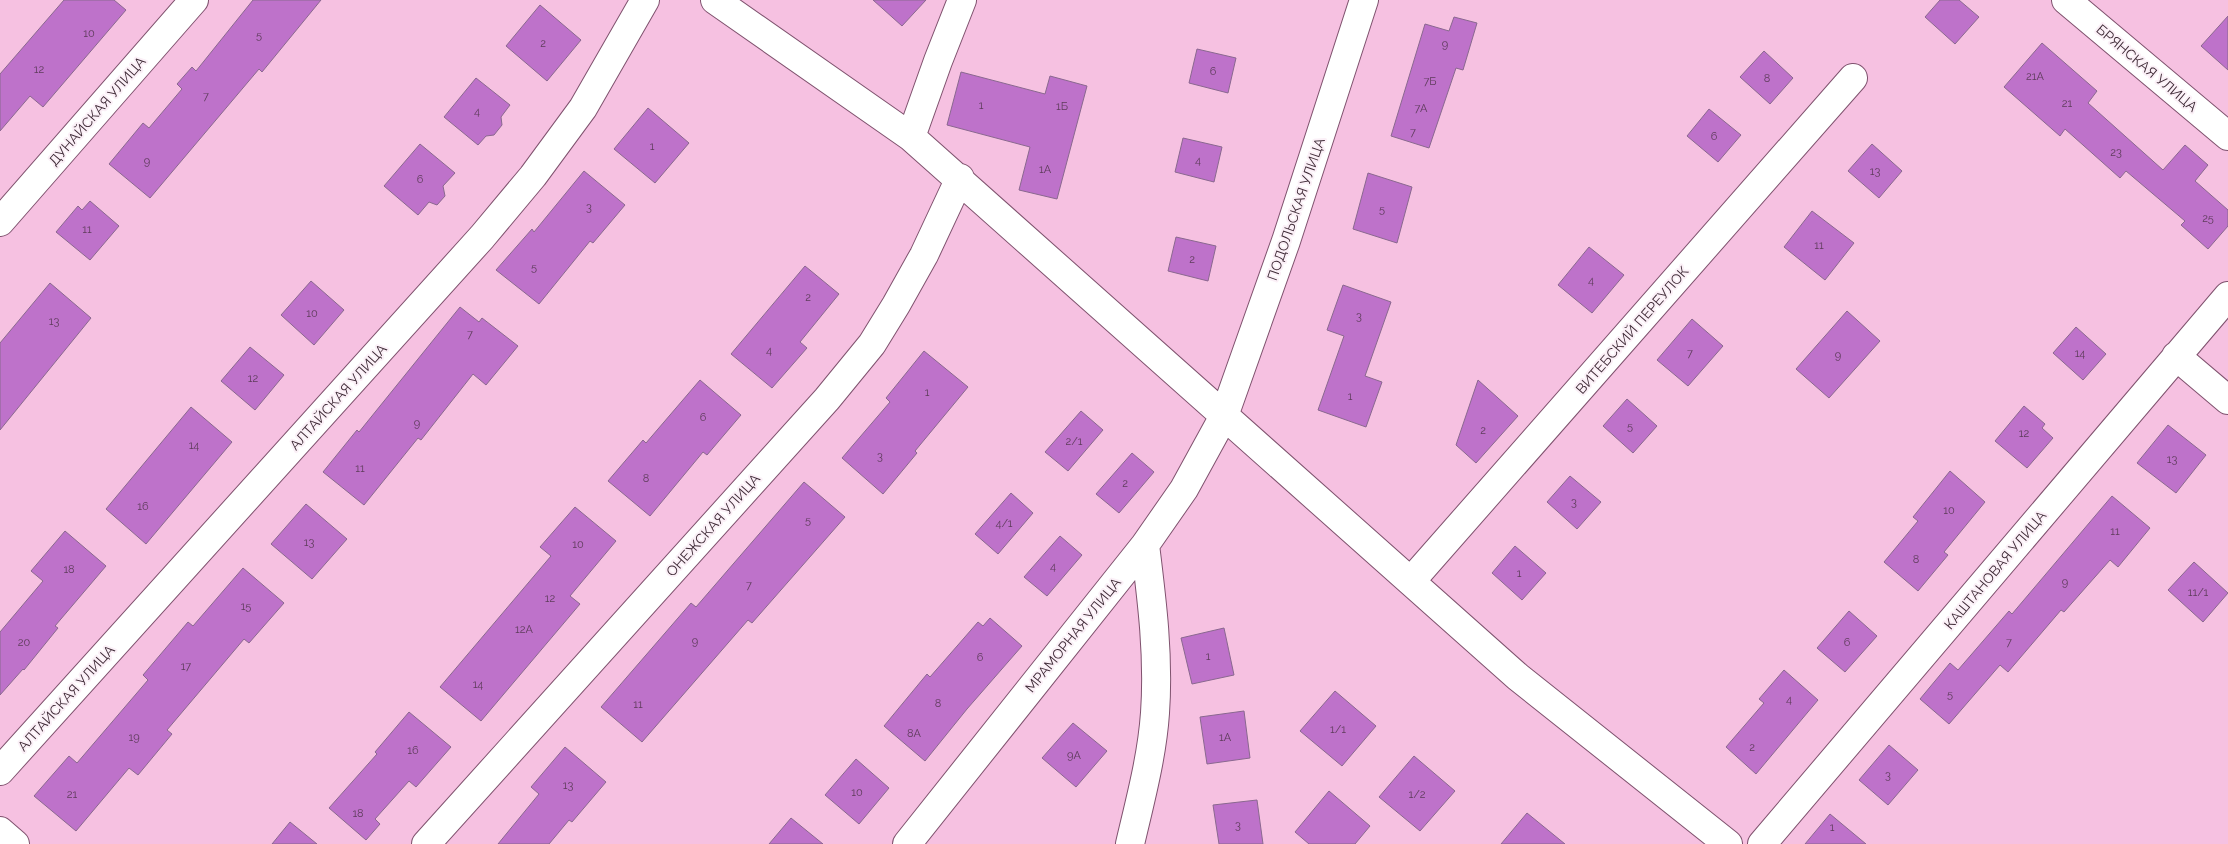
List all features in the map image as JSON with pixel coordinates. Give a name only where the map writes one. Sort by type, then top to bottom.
[{"type":"street","name":"ДУНАЙСКАЯ УЛИЦА","points":[[0,222],[194,0]]},
{"type":"street","name":"АЛТАЙСКАЯ УЛИЦА","points":[[0,771],[489,229],[533,176],[583,108],[645,0]]},
{"type":"street","points":[[716,0],[911,137],[960,178],[1518,677],[1728,844]]},
{"type":"street","points":[[911,137],[962,0]]},
{"type":"street","name":"ПОДОЛЬСКАЯ УЛИЦА","points":[[1224,416],[1289,232],[1364,0]]},
{"type":"street","name":"БРЯНСКАЯ УЛИЦА","points":[[2066,0],[2228,136]]},
{"type":"street","name":"ВИТЕБСКИЙ ПЕРЕУЛОК","points":[[1411,581],[1853,78]]},
{"type":"street","name":"ОНЕЖСКАЯ УЛИЦА","points":[[426,844],[820,406],[872,344],[924,255],[960,178]]},
{"type":"street","name":"КАШТАНОВАЯ УЛИЦА","points":[[1762,844],[2228,296]]},
{"type":"street","points":[[2176,356],[2228,400]]},
{"type":"street","name":"МРАМОРНАЯ УЛИЦА","points":[[907,844],[1145,545],[1184,489],[1224,416]]},
{"type":"street","points":[[1130,844],[1147,769],[1155,713],[1156,636],[1145,545]]},
{"type":"street","points":[[0,831],[15,844]]},
{"type":"building","points":[[64,0],[114,0],[126,10],[43,107],[30,96],[0,131],[0,74]]},
{"type":"building","points":[[253,0],[321,0],[262,72],[259,69],[150,198],[109,164],[143,123],[149,128],[182,89],[177,84],[192,67],[196,71]]},
{"type":"building","points":[[873,0],[926,0],[902,26]]},
{"type":"building","points":[[1940,0],[1959,0],[1979,17],[1955,44],[1925,17]]},
{"type":"building","points":[[540,5],[581,40],[547,81],[506,46]]},
{"type":"building","points":[[2228,16],[2228,70],[2201,46]]},
{"type":"building","points":[[1454,17],[1477,23],[1463,70],[1456,68],[1429,148],[1391,136],[1425,24],[1449,31]]},
{"type":"building","points":[[2042,43],[2097,91],[2088,103],[2163,170],[2185,145],[2208,165],[2195,181],[2228,210],[2228,226],[2208,249],[2181,225],[2185,221],[2126,171],[2120,178],[2065,129],[2060,136],[2004,87]]},
{"type":"building","points":[[1197,49],[1236,58],[1228,93],[1189,83]]},
{"type":"building","points":[[1764,51],[1793,78],[1770,104],[1740,77]]},
{"type":"building","points":[[961,72],[1045,94],[1050,76],[1087,86],[1057,199],[1019,190],[1030,147],[947,125]]},
{"type":"building","points":[[476,78],[510,105],[501,117],[502,125],[494,135],[486,136],[478,145],[444,117]]},
{"type":"building","points":[[648,108],[689,143],[655,183],[614,149]]},
{"type":"building","points":[[1709,109],[1741,135],[1718,162],[1687,136]]},
{"type":"building","points":[[1183,138],[1222,147],[1214,182],[1175,172]]},
{"type":"building","points":[[420,144],[455,173],[443,186],[445,196],[437,205],[429,202],[418,215],[384,186]]},
{"type":"building","points":[[1872,144],[1902,171],[1879,198],[1848,171]]},
{"type":"building","points":[[584,171],[625,205],[593,243],[590,241],[539,304],[496,270],[532,229],[534,232]]},
{"type":"building","points":[[1368,173],[1412,187],[1397,243],[1353,229]]},
{"type":"building","points":[[90,201],[119,226],[90,260],[56,232],[78,206],[82,210]]},
{"type":"building","points":[[1812,211],[1854,243],[1825,280],[1784,247]]},
{"type":"building","points":[[1176,237],[1216,246],[1208,281],[1168,271]]},
{"type":"building","points":[[1589,247],[1624,275],[1592,313],[1558,285]]},
{"type":"building","points":[[805,266],[839,294],[800,342],[807,348],[772,388],[731,354]]},
{"type":"building","points":[[311,281],[344,310],[314,345],[281,315]]},
{"type":"building","points":[[50,283],[91,318],[0,430],[0,343]]},
{"type":"building","points":[[1343,285],[1391,302],[1365,376],[1382,382],[1366,427],[1318,410],[1344,336],[1327,330]]},
{"type":"building","points":[[460,307],[479,322],[482,318],[518,346],[486,385],[473,374],[421,440],[418,438],[364,505],[323,472],[357,430],[359,432]]},
{"type":"building","points":[[1847,311],[1880,341],[1829,398],[1796,369]]},
{"type":"building","points":[[1692,319],[1723,346],[1688,386],[1657,360]]},
{"type":"building","points":[[2076,327],[2106,354],[2083,380],[2053,353]]},
{"type":"building","points":[[250,347],[284,375],[255,410],[221,381]]},
{"type":"building","points":[[924,351],[968,387],[915,451],[917,453],[883,494],[842,458],[890,402],[886,398]]},
{"type":"building","points":[[700,380],[741,415],[707,455],[703,452],[650,516],[608,481],[643,440],[646,443]]},
{"type":"building","points":[[1478,380],[1518,416],[1476,463],[1456,445]]},
{"type":"building","points":[[1627,399],[1657,426],[1633,453],[1603,426]]},
{"type":"building","points":[[2024,406],[2045,424],[2042,428],[2053,438],[2027,468],[1995,441]]},
{"type":"building","points":[[191,407],[232,442],[146,544],[106,509]]},
{"type":"building","points":[[1081,411],[1103,430],[1068,471],[1045,452]]},
{"type":"building","points":[[2168,425],[2206,455],[2176,493],[2137,463]]},
{"type":"building","points":[[1132,453],[1154,472],[1119,513],[1096,494]]},
{"type":"building","points":[[1950,471],[1985,502],[1944,552],[1948,555],[1918,591],[1884,562],[1918,521],[1913,517]]},
{"type":"building","points":[[1570,476],[1601,502],[1577,529],[1547,502]]},
{"type":"building","points":[[804,482],[845,517],[752,623],[748,620],[642,742],[601,707],[691,603],[696,607]]},
{"type":"building","points":[[1011,493],[1033,513],[998,554],[975,534]]},
{"type":"building","points":[[2112,496],[2150,528],[2118,567],[2110,560],[2064,612],[2061,610],[2008,672],[2000,665],[1949,724],[1920,699],[1950,663],[1958,670],[2009,611],[2012,614]]},
{"type":"building","points":[[306,504],[347,539],[312,579],[271,544]]},
{"type":"building","points":[[575,507],[616,541],[570,596],[580,604],[481,721],[440,687],[551,556],[540,547]]},
{"type":"building","points":[[65,531],[106,566],[55,626],[58,628],[24,670],[0,695],[0,632],[43,581],[31,571]]},
{"type":"building","points":[[1060,536],[1082,555],[1047,596],[1024,577]]},
{"type":"building","points":[[1515,546],[1546,573],[1522,600],[1492,573]]},
{"type":"building","points":[[2194,562],[2228,593],[2203,622],[2168,590]]},
{"type":"building","points":[[243,568],[284,603],[249,643],[244,639],[167,730],[172,734],[138,775],[129,768],[76,831],[34,796],[69,756],[77,763],[148,680],[143,675],[188,622],[193,626]]},
{"type":"building","points":[[1849,611],[1877,636],[1845,672],[1817,648]]},
{"type":"building","points":[[990,618],[1022,646],[925,761],[884,726],[927,674],[930,677],[978,622],[983,626]]},
{"type":"building","points":[[1224,628],[1234,675],[1192,684],[1181,638]]},
{"type":"building","points":[[1784,670],[1818,700],[1756,774],[1726,747],[1764,703],[1759,699]]},
{"type":"building","points":[[1335,691],[1376,726],[1342,766],[1300,731]]},
{"type":"building","points":[[1244,711],[1250,758],[1207,764],[1200,717]]},
{"type":"building","points":[[409,712],[451,747],[416,787],[409,781],[375,819],[380,824],[366,840],[329,808],[377,754],[375,752]]},
{"type":"building","points":[[1073,723],[1107,751],[1076,787],[1042,758]]},
{"type":"building","points":[[1889,745],[1918,770],[1888,805],[1859,780]]},
{"type":"building","points":[[565,747],[606,782],[572,822],[569,820],[549,844],[498,844],[539,794],[531,787]]},
{"type":"building","points":[[1414,756],[1455,791],[1420,831],[1379,797]]},
{"type":"building","points":[[856,759],[889,788],[859,824],[825,795]]},
{"type":"building","points":[[1329,791],[1370,826],[1355,844],[1309,844],[1295,832]]},
{"type":"building","points":[[1257,800],[1263,844],[1219,844],[1213,805]]},
{"type":"building","points":[[1527,813],[1565,844],[1501,844]]},
{"type":"building","points":[[1830,814],[1866,844],[1805,844]]},
{"type":"building","points":[[791,818],[823,844],[769,844]]},
{"type":"building","points":[[290,822],[317,844],[272,844]]}]
